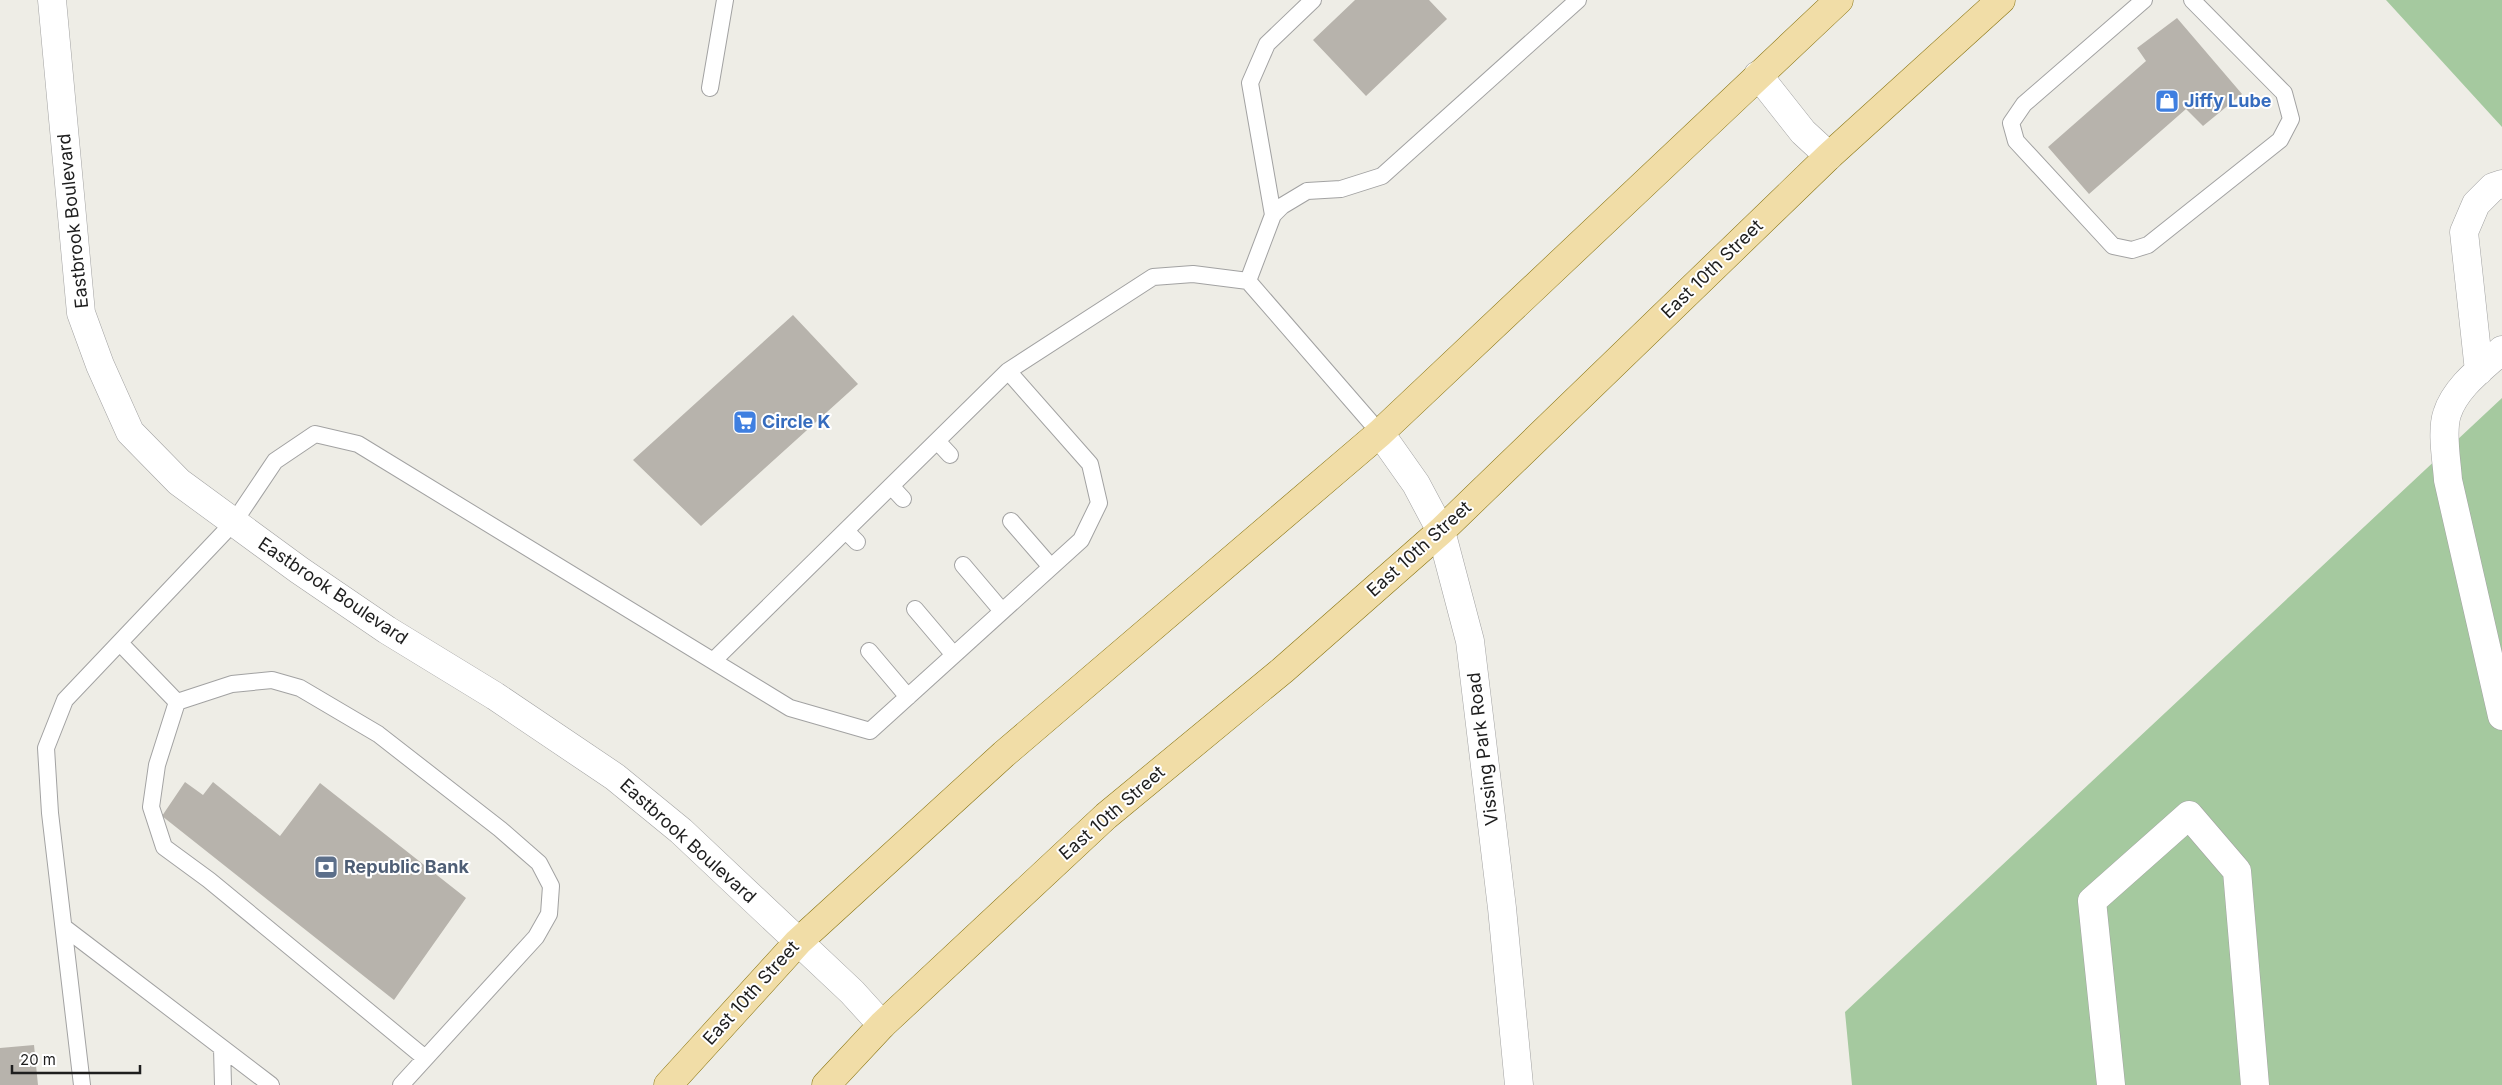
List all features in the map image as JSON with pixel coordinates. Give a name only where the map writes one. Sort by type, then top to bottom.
[{"type":"main road","name":"East 10th Street","points":[[668,1085],[798,942],[1004,754],[1380,433],[1839,0]]},
{"type":"main road","name":"East 10th Street","points":[[826,1085],[882,1025],[1106,816],[1283,670],[1441,531],[1829,156],[2001,0]]},
{"type":"street","name":"Eastbrook Boulevard","points":[[52,0],[81,313],[100,365],[130,432],[179,482],[299,570],[387,630],[495,696],[615,777],[681,831],[852,992],[882,1025]]},
{"type":"street","points":[[1758,76],[1803,132],[1829,156]]},
{"type":"street","points":[[2479,371],[2464,232],[2476,204],[2493,187],[2502,184]]},
{"type":"street","points":[[2502,350],[2458,393],[2446,415],[2448,480],[2502,716]]},
{"type":"street","name":"Vissing Park Road","points":[[1380,433],[1416,484],[1441,531],[1470,641],[1502,908],[1519,1085]]},
{"type":"street","points":[[2111,1085],[2092,901],[2189,815],[2237,871],[2255,1085]]},
{"type":"lane","points":[[710,88],[725,0]]},
{"type":"lane","points":[[1273,214],[1250,83],[1267,44],[1313,0]]},
{"type":"lane","points":[[1248,281],[1273,214],[1282,206],[1308,191],[1341,189],[1382,176],[1578,0]]},
{"type":"lane","points":[[2144,0],[2024,104],[2010,123],[2016,141],[2113,246],[2132,250],[2148,245],[2280,140],[2291,119],[2284,93],[2192,0]]},
{"type":"lane","points":[[713,661],[805,581],[852,536],[891,486],[1008,371],[1153,277],[1193,274],[1248,281],[1380,433]]},
{"type":"lane","points":[[82,1085],[65,928],[50,814],[46,748],[65,700],[234,522],[276,461],[315,434],[358,444],[790,708],[870,731],[1081,540],[1099,503],[1090,464],[1008,371]]},
{"type":"lane","points":[[937,441],[950,455]]},
{"type":"lane","points":[[891,486],[903,499]]},
{"type":"lane","points":[[1011,521],[1051,567]]},
{"type":"lane","points":[[963,565],[1002,611]]},
{"type":"lane","points":[[915,609],[954,655]]},
{"type":"lane","points":[[120,643],[178,702]]},
{"type":"lane","points":[[869,651],[908,697]]},
{"type":"lane","points":[[178,702],[232,684],[272,680],[300,688],[378,734],[500,829],[539,863],[551,886],[549,914],[536,937],[400,1085]]},
{"type":"lane","points":[[178,702],[157,765],[151,807],[164,847],[209,880],[425,1058]]},
{"type":"lane","points":[[65,928],[271,1085]]},
{"type":"lane","points":[[222,1048],[224,1085]]},
{"type":"green space","points":[[2386,0],[2502,0],[2502,127]]},
{"type":"green space","points":[[2502,398],[2502,1085],[1852,1085],[1845,1012]]},
{"type":"building","points":[[1355,0],[1429,0],[1447,19],[1366,96],[1313,40]]},
{"type":"building","name":"Jiffy Lube","points":[[2177,18],[2242,94],[2203,126],[2186,109],[2089,194],[2048,147],[2146,61],[2137,48]]},
{"type":"building","name":"Circle K","points":[[793,315],[858,384],[701,526],[633,460]]},
{"type":"building","name":"Republic Bank","points":[[185,782],[203,795],[213,782],[280,836],[320,783],[466,898],[394,1000],[162,816]]},
{"type":"building","points":[[34,1045],[38,1085],[0,1085],[0,1048]]},
{"type":"place","name":"Jiffy Lube","points":[[2167,101]]},
{"type":"place","name":"Circle K","points":[[745,422]]},
{"type":"place","name":"Republic Bank","points":[[326,867]]}]
